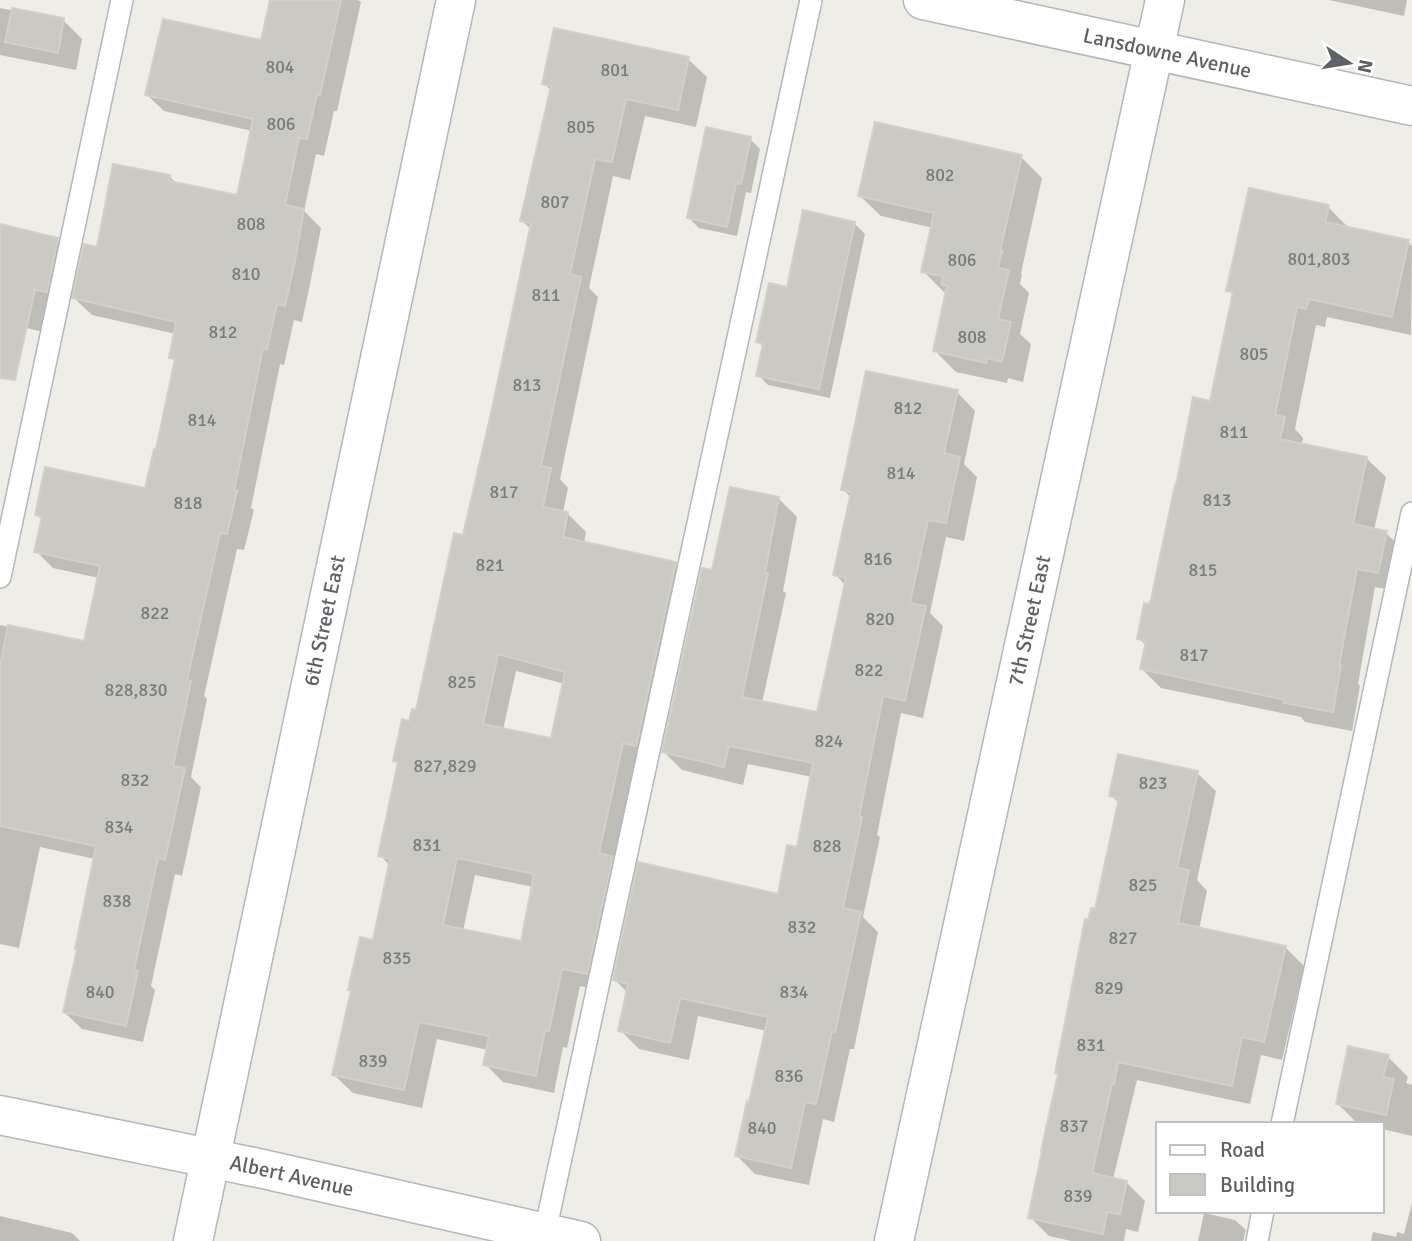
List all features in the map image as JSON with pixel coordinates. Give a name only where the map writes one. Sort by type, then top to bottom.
[{"type":"street","name":"6th Street East","points":[[192,1241],[456,0]]},
{"type":"street","name":"Lansdowne Avenue","points":[[923,0],[1412,106]]},
{"type":"street","name":"7th Street East","points":[[894,1241],[1166,0]]},
{"type":"street","name":"Albert Avenue","points":[[0,1115],[210,1158],[556,1238]]},
{"type":"lane","points":[[0,577],[122,0]]},
{"type":"lane","points":[[556,1238],[811,0]]},
{"type":"lane","points":[[1282,1122],[1412,513]]},
{"type":"lane","points":[[1257,1241],[1263,1213]]},
{"type":"building","points":[[270,0],[341,0],[320,95],[317,94],[307,139],[299,138],[285,205],[304,209],[295,261],[285,306],[277,304],[267,349],[263,348],[234,491],[237,491],[227,534],[220,533],[187,680],[191,681],[173,766],[185,768],[165,860],[158,858],[134,970],[138,971],[126,1026],[63,1012],[96,846],[0,826],[0,667],[8,625],[84,641],[100,566],[34,552],[42,517],[35,515],[45,467],[145,488],[156,449],[175,359],[169,358],[176,322],[72,298],[84,244],[97,247],[113,164],[170,175],[169,181],[237,195],[253,119],[145,95],[163,19],[261,40]]},
{"type":"building","points":[[12,8],[64,18],[58,53],[5,42]]},
{"type":"building","points":[[554,28],[689,57],[678,110],[626,99],[612,162],[595,159],[570,274],[581,277],[541,466],[551,468],[543,507],[568,512],[563,537],[676,562],[636,746],[623,743],[599,853],[613,857],[587,974],[562,969],[549,1031],[545,1030],[536,1076],[483,1065],[489,1036],[419,1022],[404,1090],[332,1075],[360,937],[373,940],[390,859],[378,856],[398,762],[393,761],[402,719],[409,721],[412,709],[416,710],[454,533],[463,535],[493,404],[531,223],[520,221],[551,86],[542,84]],"holes":[[[498,654],[565,672],[551,738],[483,724]],[[457,858],[534,874],[521,941],[443,925]]]},
{"type":"building","points":[[875,122],[1022,155],[998,268],[1009,270],[998,319],[1011,322],[1002,362],[987,358],[986,363],[933,351],[947,286],[941,284],[943,276],[921,272],[934,213],[858,196]]},
{"type":"building","points":[[706,127],[751,137],[741,184],[736,183],[727,227],[687,218]]},
{"type":"building","points":[[1249,188],[1329,205],[1325,222],[1409,240],[1392,317],[1309,299],[1306,309],[1297,307],[1275,415],[1285,417],[1280,439],[1367,457],[1353,524],[1387,531],[1378,573],[1357,569],[1333,712],[1140,669],[1146,641],[1137,639],[1144,603],[1150,604],[1193,397],[1210,401],[1233,292],[1226,291]]},
{"type":"building","points":[[803,210],[855,222],[819,389],[756,376],[763,344],[756,342],[769,283],[787,287]]},
{"type":"building","points":[[0,224],[58,238],[47,292],[35,290],[15,380],[0,378]]},
{"type":"building","points":[[866,371],[958,390],[944,453],[960,457],[946,523],[928,520],[910,603],[926,606],[905,701],[883,696],[843,908],[861,912],[816,1104],[805,1102],[791,1168],[735,1156],[768,1017],[680,998],[670,1043],[618,1031],[628,984],[613,980],[638,862],[778,894],[787,845],[797,847],[813,763],[729,746],[724,767],[662,752],[702,568],[712,570],[730,487],[779,497],[765,573],[768,573],[742,697],[817,712],[846,578],[833,575],[851,492],[841,490]]},
{"type":"building","points":[[1118,754],[1198,771],[1177,868],[1189,870],[1178,923],[1286,946],[1264,1042],[1242,1037],[1232,1086],[1118,1062],[1092,1173],[1127,1181],[1120,1214],[1107,1212],[1103,1234],[1028,1218],[1058,1074],[1055,1073],[1085,919],[1088,920],[1091,908],[1095,909],[1119,798],[1109,796]]},
{"type":"building","points":[[1348,1046],[1389,1055],[1383,1077],[1394,1079],[1386,1115],[1336,1104]]}]
